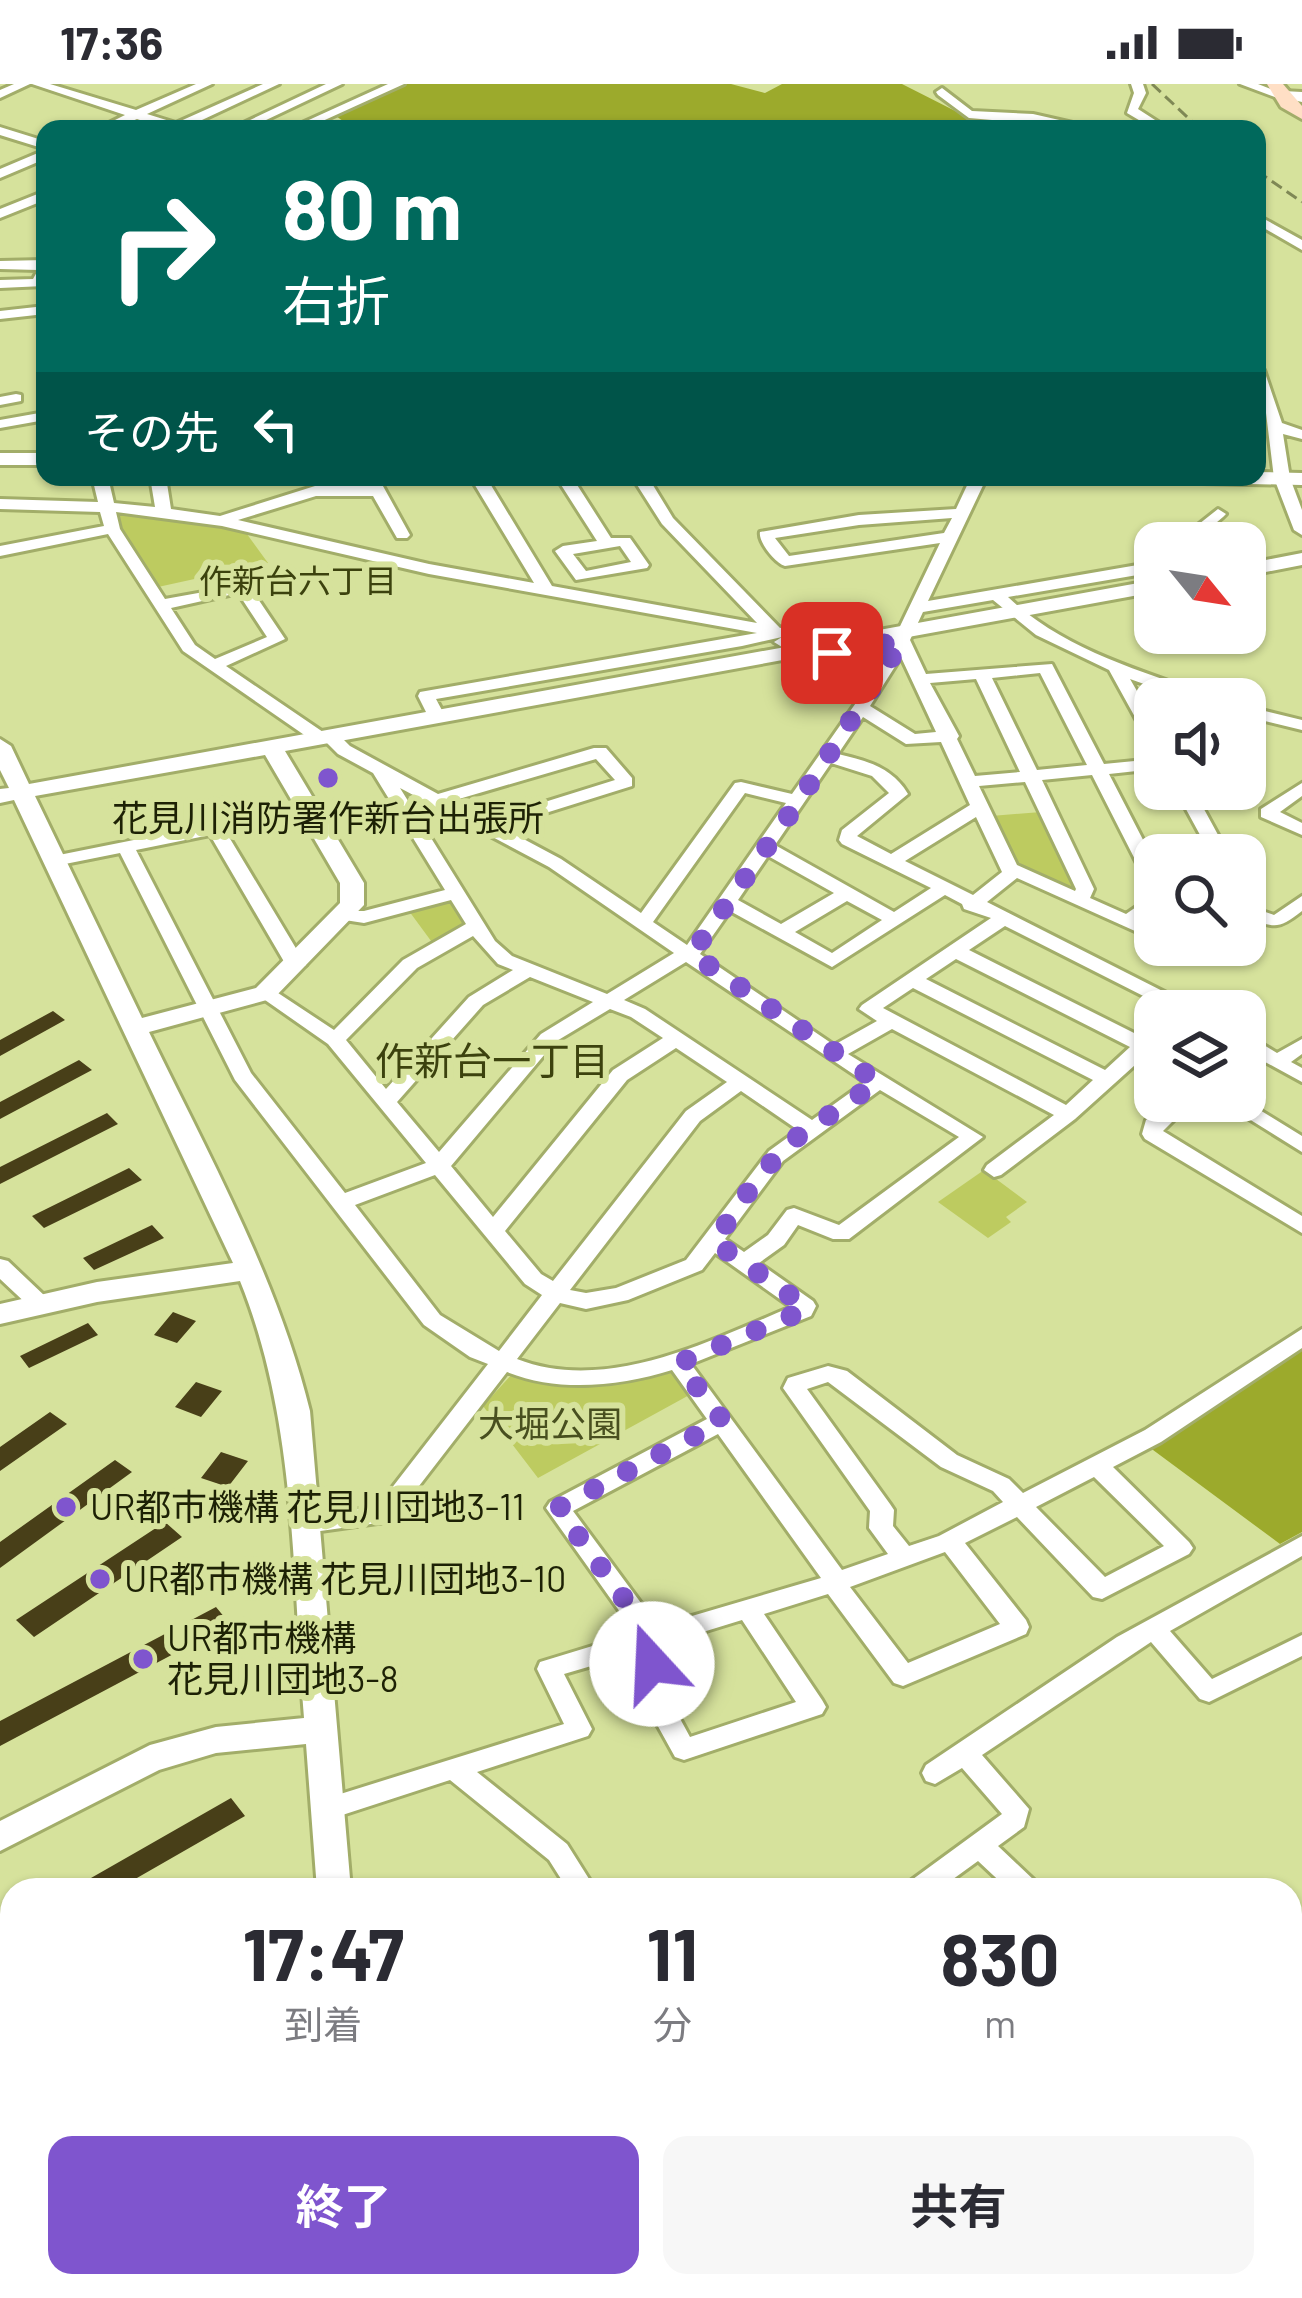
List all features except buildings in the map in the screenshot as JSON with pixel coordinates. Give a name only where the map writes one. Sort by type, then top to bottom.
[{"type":"main road","points":[[1290,93],[1302,114]]},
{"type":"street","points":[[0,94],[23,84]]},
{"type":"street","points":[[38,84],[154,120]]},
{"type":"street","points":[[123,120],[206,84]]},
{"type":"street","points":[[224,84],[328,116]]},
{"type":"street","points":[[194,120],[273,84]]},
{"type":"street","points":[[256,120],[336,84]]},
{"type":"street","points":[[318,120],[398,84]]},
{"type":"street","points":[[1137,84],[1140,93],[1131,110],[1148,120]]},
{"type":"street","points":[[1246,84],[1290,93]]},
{"type":"street","points":[[942,92],[969,114],[1044,120]]},
{"type":"street","points":[[0,130],[36,146]]},
{"type":"street","points":[[0,175],[36,155]]},
{"type":"street","points":[[0,175],[36,188]]},
{"type":"street","points":[[0,214],[36,194]]},
{"type":"street","points":[[1266,224],[1302,246]]},
{"type":"street","points":[[0,255],[36,253]]},
{"type":"street","points":[[0,265],[36,264]]},
{"type":"street","points":[[0,284],[36,283]]},
{"type":"street","points":[[0,315],[36,311]]},
{"type":"street","points":[[1266,402],[1292,478],[1302,530]]},
{"type":"street","points":[[0,424],[36,418]]},
{"type":"street","points":[[1275,426],[1302,435]]},
{"type":"street","points":[[0,460],[36,458]]},
{"type":"street","points":[[101,486],[112,529],[189,648],[380,770],[555,863],[832,1054],[973,1137],[841,1234],[794,1215],[776,1240],[744,1263]]},
{"type":"street","points":[[160,486],[164,512]]},
{"type":"street","points":[[222,520],[315,490],[354,486]]},
{"type":"street","points":[[375,486],[402,535]]},
{"type":"street","points":[[483,486],[547,591]]},
{"type":"street","points":[[571,486],[607,544]]},
{"type":"street","points":[[646,486],[667,521],[785,646]]},
{"type":"street","points":[[344,1202],[439,1166],[548,1038],[690,953],[730,903],[905,636],[974,486]]},
{"type":"street","points":[[0,504],[104,507],[222,520],[785,646]]},
{"type":"street","points":[[951,537],[785,561],[765,535],[859,520],[961,513]]},
{"type":"street","points":[[1208,522],[1218,514]]},
{"type":"street","points":[[0,551],[112,529]]},
{"type":"street","points":[[1266,566],[1302,560]]},
{"type":"street","points":[[1266,575],[1302,569]]},
{"type":"street","points":[[161,605],[242,586],[278,639],[214,665]]},
{"type":"street","points":[[916,608],[1012,608],[1134,590]]},
{"type":"street","points":[[11,794],[436,716],[637,670],[785,646],[905,636],[1012,608],[1134,590]]},
{"type":"street","points":[[1012,608],[1114,665],[1148,678]]},
{"type":"street","points":[[905,636],[1009,868],[1134,924]]},
{"type":"street","points":[[637,670],[744,662],[785,646]]},
{"type":"street","points":[[1114,665],[1134,700]]},
{"type":"street","points":[[924,679],[1046,668],[1134,841]]},
{"type":"street","points":[[982,674],[1085,889],[1079,899]]},
{"type":"street","points":[[861,708],[912,740],[950,736]]},
{"type":"street","points":[[1266,716],[1302,725]]},
{"type":"street","points":[[0,746],[11,794],[55,861],[250,1270],[278,1339],[295,1411],[333,1878]]},
{"type":"street","points":[[135,1028],[266,993],[345,915],[355,899],[352,883],[271,746]]},
{"type":"street","points":[[437,800],[600,752],[626,782],[486,826]]},
{"type":"street","points":[[826,757],[866,766],[896,784],[899,794],[848,834],[848,840],[1148,990]]},
{"type":"street","points":[[970,782],[1134,766]]},
{"type":"street","points":[[380,770],[495,952],[527,970],[638,1012],[810,1128]]},
{"type":"street","points":[[643,923],[741,787],[799,801]]},
{"type":"street","points":[[1302,788],[1267,814],[1302,830]]},
{"type":"street","points":[[890,862],[981,806]]},
{"type":"street","points":[[55,861],[310,810]]},
{"type":"street","points":[[215,828],[285,954],[296,965]]},
{"type":"street","points":[[125,847],[242,1075],[432,1320],[456,1340],[504,1365],[572,1378],[622,1377],[679,1363],[803,1311],[805,1306],[714,1242]]},
{"type":"street","points":[[767,848],[895,920]]},
{"type":"street","points":[[971,905],[1015,871]]},
{"type":"street","points":[[730,903],[832,962],[940,890]]},
{"type":"street","points":[[781,932],[847,892]]},
{"type":"street","points":[[345,915],[364,917],[457,893]]},
{"type":"street","points":[[1266,918],[1277,922],[1302,902]]},
{"type":"street","points":[[1128,921],[1134,916]]},
{"type":"street","points":[[1001,920],[869,1009],[1068,1114]]},
{"type":"street","points":[[335,1040],[410,964],[477,926]]},
{"type":"street","points":[[956,952],[1134,1034]]},
{"type":"street","points":[[386,1102],[476,1001],[527,970]]},
{"type":"street","points":[[913,980],[1107,1079]]},
{"type":"street","points":[[266,993],[335,1040],[532,1279],[558,1294],[586,1300],[620,1295],[694,1265],[757,1179],[810,1128],[878,1082]]},
{"type":"street","points":[[832,1054],[891,1022]]},
{"type":"street","points":[[492,1233],[620,1076],[677,1039]]},
{"type":"street","points":[[1277,1062],[1302,1045]]},
{"type":"street","points":[[994,1170],[1068,1114],[1134,1055]]},
{"type":"street","points":[[1266,1055],[1302,1076]]},
{"type":"street","points":[[306,1524],[384,1514],[693,1116],[742,1081]]},
{"type":"street","points":[[1157,1122],[1152,1134],[1302,1226]]},
{"type":"street","points":[[1265,1122],[1302,1144]]},
{"type":"street","points":[[0,1266],[39,1303]]},
{"type":"street","points":[[0,1314],[39,1303],[250,1270]]},
{"type":"street","points":[[327,1809],[579,1729],[549,1669],[835,1583],[950,1541],[1153,1436],[1302,1337]]},
{"type":"street","points":[[679,1363],[903,1676],[1017,1627],[950,1541]]},
{"type":"street","points":[[904,1558],[881,1528],[882,1510],[794,1388],[796,1384],[828,1374],[839,1377],[949,1461],[996,1482],[1102,1590],[1180,1548],[1098,1467]]},
{"type":"street","points":[[723,1421],[558,1508],[651,1636],[652,1692],[684,1750],[813,1707],[748,1608]]},
{"type":"street","points":[[935,1773],[1154,1629],[1302,1545]]},
{"type":"street","points":[[1154,1629],[1209,1692],[1302,1645]]},
{"type":"street","points":[[0,1837],[150,1759],[215,1740],[323,1729]]},
{"type":"street","points":[[934,1878],[1015,1819],[1016,1809],[964,1754]]},
{"type":"street","points":[[457,1771],[558,1852],[575,1878]]},
{"type":"street","points":[[979,1845],[1014,1878]]},
{"type":"green space","points":[[404,84],[731,84],[765,93],[782,84],[902,84],[973,120],[342,120],[336,116]]},
{"type":"green space","points":[[110,513],[244,530],[268,563],[158,587]]},
{"type":"green space","points":[[1041,812],[1077,885],[1067,888],[1011,859],[991,816]]},
{"type":"green space","points":[[446,901],[465,924],[434,945],[409,911]]},
{"type":"green space","points":[[984,1170],[1027,1202],[1006,1217],[1011,1222],[988,1238],[938,1202]]},
{"type":"green space","points":[[1302,1350],[1302,1532],[1280,1544],[1149,1447]]},
{"type":"green space","name":"大堀公園","points":[[512,1374],[591,1383],[678,1374],[693,1393],[538,1478],[483,1406]]},
{"type":"railway","points":[[1152,84],[1190,120]]},
{"type":"railway","points":[[1266,177],[1302,202]]},
{"type":"place","name":"花見川消防署作新台出張所","points":[[328,778]]},
{"type":"place","name":"UR都市機構 花見川団地3-11","points":[[66,1507]]},
{"type":"place","name":"UR都市機構 花見川団地3-10","points":[[100,1579]]},
{"type":"place","name":"UR都市機構 花見川団地3-8","points":[[143,1659]]},
{"type":"district","name":"作新台六丁目","points":[[298,581]]},
{"type":"district","name":"作新台一丁目","points":[[492,1061]]},
{"type":"route","points":[[652,1664],[651,1636],[558,1508],[723,1421],[679,1363],[803,1311],[805,1306],[714,1242],[757,1179],[790,1142],[878,1082],[692,954],[887,670],[902,641],[832,653]]}]
